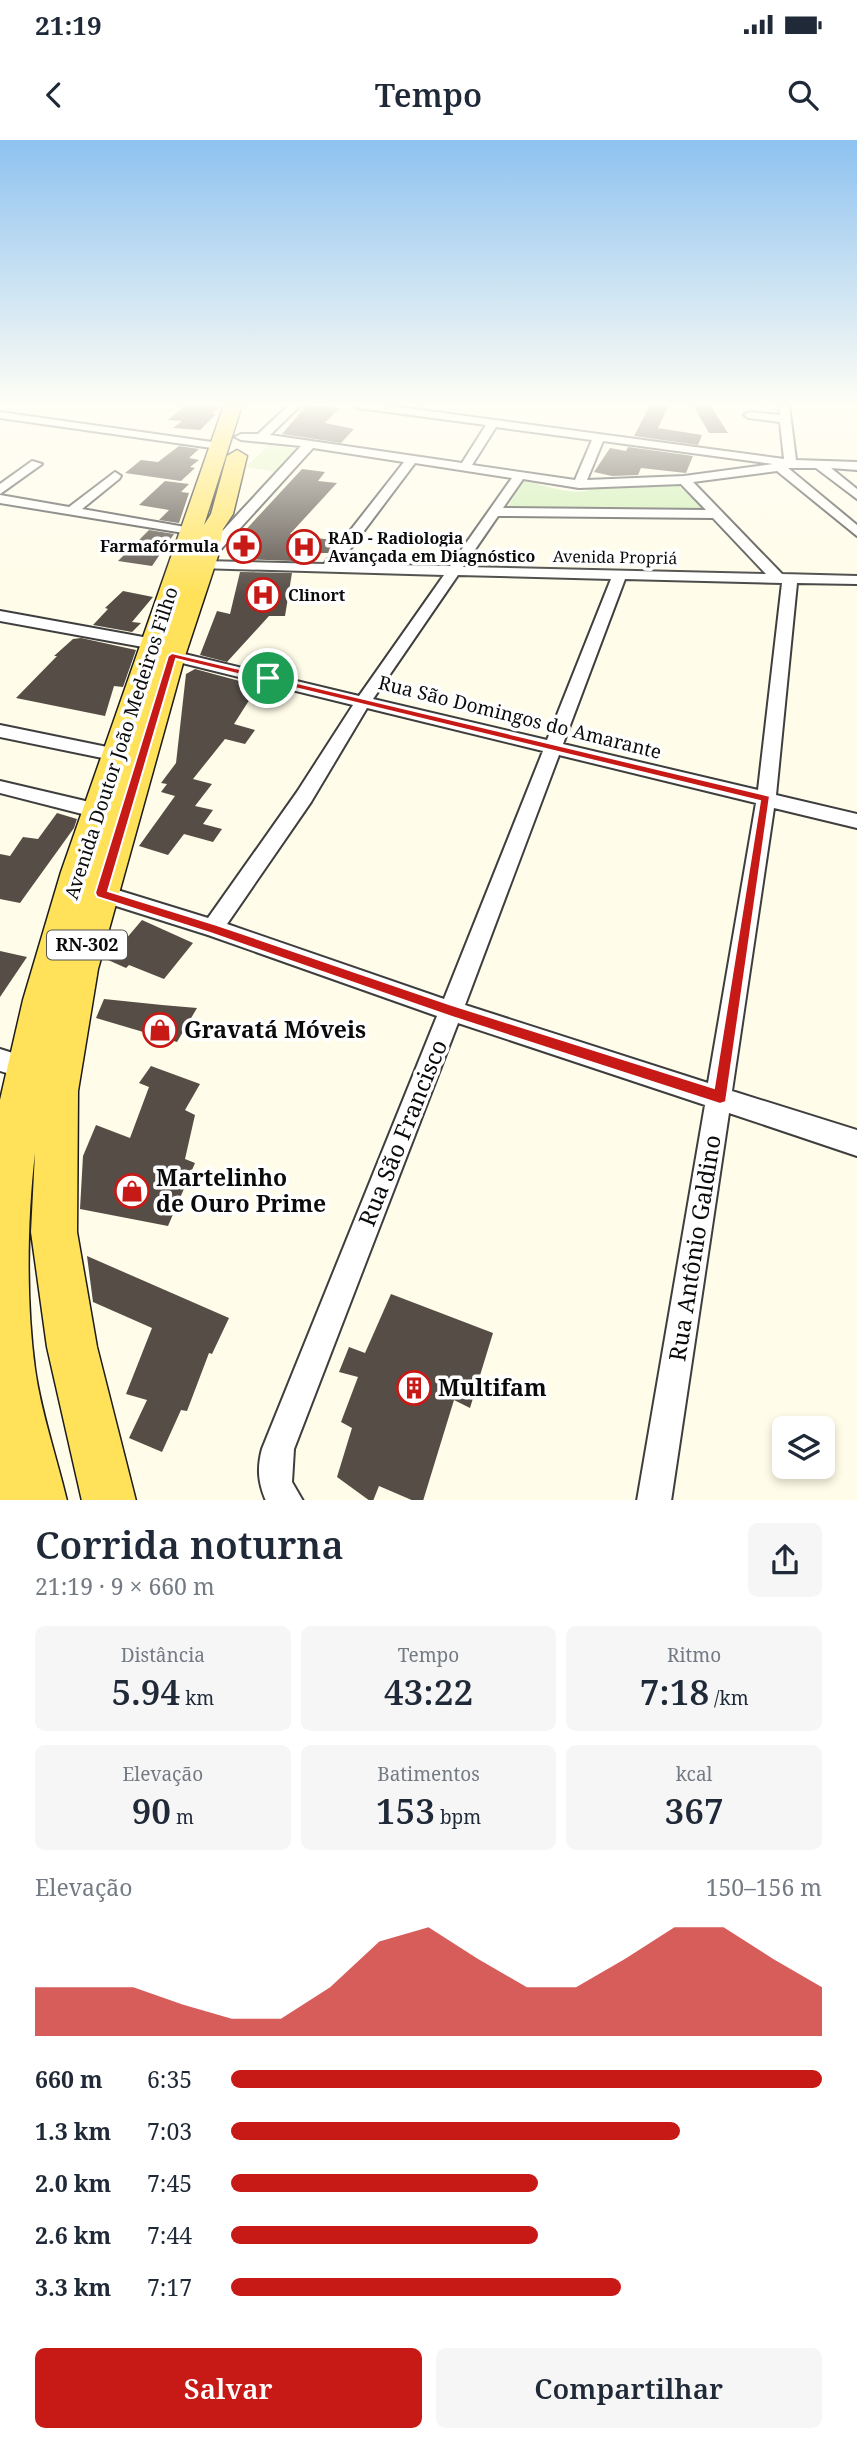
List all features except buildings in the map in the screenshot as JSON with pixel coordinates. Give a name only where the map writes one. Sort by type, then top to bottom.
[{"type":"main road","name":"Avenida Doutor João Medeiros Filho","points":[[40,1500],[10,1370],[6,1265],[14,1138],[13,1064],[58,940],[117,755],[163,650],[203,545],[222,514],[219,484],[225,468]]},
{"type":"main road","name":"Avenida Doutor João Medeiros Filho","points":[[109,1500],[72,1347],[54,1232],[58,1091],[80,969],[163,650]]},
{"type":"main road","points":[[5,1500],[4,1433],[10,1370]]},
{"type":"street","points":[[0,490],[30,468]]},
{"type":"street","points":[[203,545],[284,468]]},
{"type":"street","points":[[329,567],[405,468]]},
{"type":"street","points":[[475,468],[579,484],[684,480],[762,468]]},
{"type":"street","points":[[579,484],[586,468]]},
{"type":"street","points":[[789,468],[857,532]]},
{"type":"street","points":[[824,468],[857,495]]},
{"type":"street","points":[[213,928],[304,797],[364,700],[452,570],[520,475]]},
{"type":"street","points":[[72,511],[115,476]]},
{"type":"street","points":[[684,480],[784,578]]},
{"type":"street","name":"Avenida Propriá","points":[[0,500],[72,511],[203,545],[329,567],[857,580]]},
{"type":"street","points":[[494,512],[718,514]]},
{"type":"street","name":"Rua São Francisco","points":[[284,1499],[275,1479],[278,1449],[452,1011],[620,574]]},
{"type":"street","name":"Rua Antônio Galdino","points":[[654,1500],[766,799],[784,578]]},
{"type":"street","name":"Rua São Domingos do Amarante","points":[[0,617],[163,650],[857,821]]},
{"type":"street","points":[[0,731],[117,755]]},
{"type":"street","points":[[0,786],[99,811]]},
{"type":"street","points":[[101,893],[857,1143]]},
{"type":"green space","points":[[255,468],[279,468],[276,472]]},
{"type":"green space","points":[[523,481],[580,492],[597,486],[675,483],[707,511],[506,510]]},
{"type":"place","name":"Farmafórmula","points":[[244,546]]},
{"type":"place","name":"RAD - Radiologia Avançada em Diagnóstico","points":[[304,547]]},
{"type":"place","name":"Clinort","points":[[263,595]]},
{"type":"place","name":"Gravatá Móveis","points":[[160,1030]]},
{"type":"place","name":"Martelinho de Ouro Prime","points":[[132,1191]]},
{"type":"place","name":"Multifam","points":[[414,1388]]},
{"type":"route","points":[[172,656],[268,678],[766,799],[720,1097],[452,1011],[213,928],[101,893],[172,656]]}]
